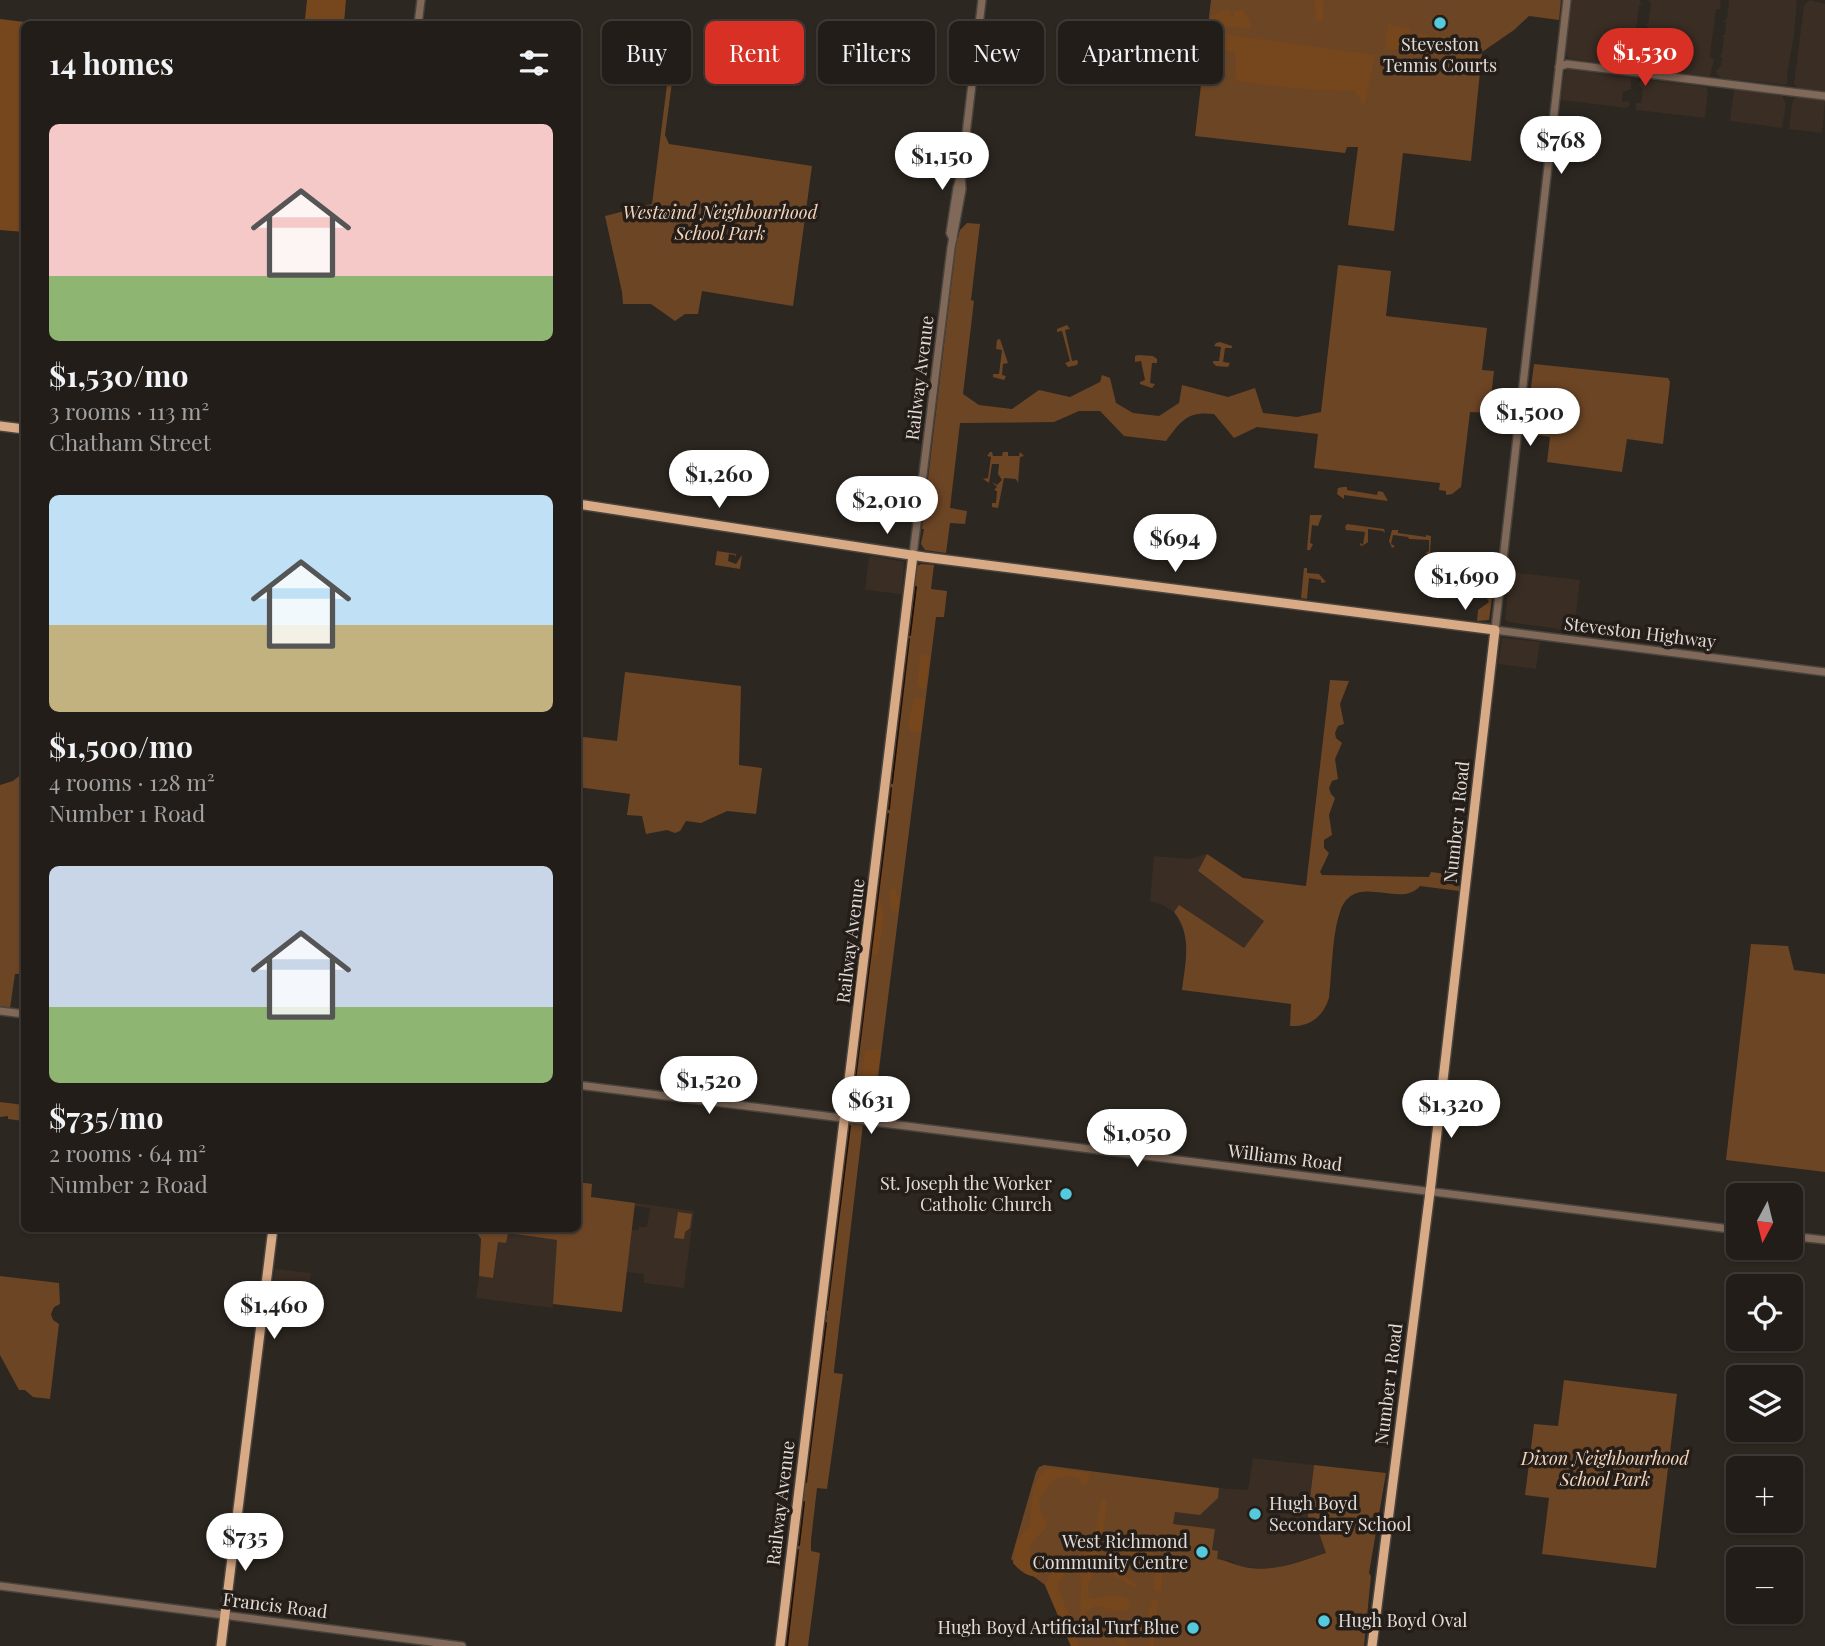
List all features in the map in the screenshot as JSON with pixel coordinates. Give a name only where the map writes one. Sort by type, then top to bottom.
[{"type":"main road","points":[[0,426],[21,429]]},
{"type":"main road","name":"Steveston Highway","points":[[581,503],[913,555],[1495,630]]},
{"type":"main road","name":"Railway Avenue","points":[[780,1646],[913,555]]},
{"type":"main road","name":"Number 1 Road","points":[[1372,1646],[1429,1193],[1495,630]]},
{"type":"main road","points":[[221,1646],[273,1232]]},
{"type":"street","points":[[418,21],[421,0]]},
{"type":"street","name":"Railway Avenue","points":[[913,555],[953,239],[962,189],[961,176],[982,0]]},
{"type":"street","name":"Number 1 Road","points":[[1495,630],[1567,0]]},
{"type":"street","points":[[1559,67],[1567,64],[1825,96]]},
{"type":"street","name":"Steveston Highway","points":[[1495,630],[1825,672]]},
{"type":"street","points":[[0,1011],[21,1014]]},
{"type":"street","name":"Williams Road","points":[[581,1085],[1726,1229]]},
{"type":"street","points":[[1803,1237],[1825,1240]]},
{"type":"street","name":"Francis Road","points":[[0,1587],[462,1646]]},
{"type":"shaded area","points":[[307,0],[346,0],[344,21],[305,19]]},
{"type":"shaded area","points":[[1314,0],[1323,0],[1324,18],[1321,22],[1314,20]]},
{"type":"shaded area","points":[[1572,0],[1643,2],[1639,6],[1635,36],[1639,36],[1635,40],[1635,64],[1629,67],[1568,58],[1566,52]]},
{"type":"shaded area","points":[[1648,0],[1721,0],[1720,9],[1716,9],[1710,56],[1714,60],[1710,76],[1680,73],[1673,68],[1669,72],[1642,67],[1640,63],[1641,58],[1644,60],[1648,27],[1644,23],[1648,24],[1651,4]]},
{"type":"shaded area","points":[[1729,0],[1797,0],[1786,85],[1721,78],[1717,74],[1716,71],[1721,66],[1722,57],[1719,57],[1724,37],[1721,37],[1725,34],[1726,22],[1723,22],[1727,18]]},
{"type":"shaded area","points":[[1810,0],[1825,4],[1825,91],[1798,88],[1794,84],[1804,5]]},
{"type":"shaded area","points":[[1225,9],[1230,11],[1232,16],[1234,11],[1243,10],[1250,22],[1250,29],[1223,26],[1223,21],[1210,21],[1211,16]]},
{"type":"shaded area","points":[[0,19],[21,22],[21,232],[0,230]]},
{"type":"shaded area","points":[[1388,24],[1411,29],[1412,51],[1385,49]]},
{"type":"shaded area","points":[[1223,34],[1375,55],[1364,107],[1355,91],[1302,89],[1235,81],[1234,51],[1223,51]]},
{"type":"shaded area","points":[[1419,34],[1455,39],[1456,50],[1416,53]]},
{"type":"shaded area","points":[[1567,69],[1631,78],[1631,89],[1623,92],[1622,102],[1628,101],[1630,104],[1627,108],[1561,100]]},
{"type":"shaded area","points":[[1642,79],[1706,87],[1708,92],[1705,118],[1636,110],[1636,103],[1641,103],[1643,89],[1638,84]]},
{"type":"shaded area","points":[[1734,89],[1782,96],[1786,103],[1782,128],[1730,121]]},
{"type":"shaded area","points":[[1798,97],[1825,101],[1822,133],[1789,129],[1792,103]]},
{"type":"shaded area","points":[[869,557],[904,562],[902,594],[865,590]]},
{"type":"shaded area","points":[[1510,572],[1580,580],[1574,633],[1508,622],[1505,619]]},
{"type":"shaded area","points":[[1502,638],[1540,642],[1536,669],[1498,664]]},
{"type":"shaded area","points":[[921,653],[930,656],[925,691],[917,685]]},
{"type":"shaded area","points":[[914,698],[925,698],[921,732],[913,733],[909,729],[908,721]]},
{"type":"shaded area","points":[[1207,854],[1198,872],[1265,920],[1244,949],[1180,906],[1174,912],[1150,901],[1154,856],[1189,859]]},
{"type":"shaded area","points":[[892,888],[896,889],[896,895],[900,898],[898,912],[891,911],[889,892]]},
{"type":"shaded area","points":[[879,898],[883,911],[883,926],[878,955],[872,955]]},
{"type":"shaded area","points":[[881,1048],[873,1115],[858,1113],[865,1051]]},
{"type":"shaded area","points":[[635,1203],[694,1211],[684,1288],[644,1283],[644,1274],[626,1272],[631,1230],[647,1227],[650,1208],[634,1206]]},
{"type":"shaded area","points":[[508,1233],[558,1240],[553,1308],[476,1298],[479,1276],[493,1277],[498,1242]]},
{"type":"shaded area","points":[[275,1269],[311,1273],[305,1320],[269,1315]]},
{"type":"shaded area","name":"Hugh Boyd Secondary School","points":[[1253,1458],[1314,1465],[1307,1523],[1319,1533],[1326,1553],[1274,1569],[1240,1567],[1232,1561],[1217,1559],[1212,1550],[1214,1529],[1173,1524],[1175,1512],[1218,1498],[1219,1488],[1248,1490]]},
{"type":"shaded area","points":[[1048,1468],[1090,1474],[1088,1483],[1083,1485],[1078,1478],[1072,1476],[1055,1479],[1039,1501],[1040,1510],[1048,1526],[1030,1545],[1030,1554],[1039,1574],[1037,1577],[1021,1571],[1013,1563],[1013,1557],[1019,1538],[1029,1526],[1034,1487]]},
{"type":"shaded area","points":[[1102,1498],[1107,1501],[1102,1544],[1159,1556],[1164,1560],[1161,1591],[1154,1591],[1155,1572],[1150,1563],[1109,1547],[1103,1547],[1099,1554],[1092,1557],[1081,1553],[1077,1548],[1084,1538],[1095,1533]]},
{"type":"shaded area","points":[[1100,1563],[1138,1585],[1135,1588],[1103,1570],[1095,1571],[1088,1585],[1089,1598],[1110,1595],[1126,1597],[1131,1604],[1127,1611],[1120,1612],[1096,1606],[1086,1612],[1087,1619],[1091,1625],[1119,1632],[1128,1646],[1121,1646],[1113,1634],[1091,1633],[1083,1625],[1080,1609],[1081,1580],[1077,1570],[1079,1567],[1087,1569]]},
{"type":"shaded area","points":[[1065,1565],[1064,1576],[1058,1588],[1079,1646],[1071,1646],[1045,1585],[1054,1566]]},
{"type":"shaded area","points":[[1152,1600],[1158,1600],[1154,1646],[1149,1646],[1148,1613]]},
{"type":"green space","points":[[1211,0],[1561,0],[1559,20],[1529,16],[1482,52],[1471,161],[1403,153],[1394,231],[1348,225],[1358,147],[1347,147],[1345,153],[1195,136],[1201,84],[1223,84],[1223,21],[1209,21]]},
{"type":"green space","name":"Westwind Neighbourhood School Park","points":[[667,84],[672,84],[665,135],[669,144],[812,166],[793,306],[702,291],[698,314],[685,314],[675,321],[651,304],[623,304],[605,216],[652,204]]},
{"type":"green space","points":[[967,223],[980,224],[963,394],[979,405],[1012,409],[1039,390],[1070,397],[1100,382],[1102,375],[1110,378],[1116,403],[1133,413],[1159,416],[1179,403],[1182,385],[1228,397],[1255,388],[1263,413],[1297,417],[1321,412],[1338,265],[1391,271],[1386,316],[1487,328],[1482,370],[1494,371],[1489,413],[1470,412],[1461,487],[1446,495],[1446,491],[1439,490],[1440,483],[1314,468],[1318,434],[1257,427],[1234,438],[1214,414],[1191,416],[1176,428],[1166,441],[1124,436],[1100,411],[1079,411],[1054,422],[960,423],[950,508],[967,511],[965,524],[950,523],[946,553],[925,550],[921,544],[922,529],[956,245],[960,230]]},
{"type":"green space","points":[[1067,325],[1070,329],[1065,330],[1072,361],[1078,362],[1077,365],[1068,367],[1065,363],[1070,361],[1062,331],[1057,332],[1057,329]]},
{"type":"green space","points":[[1000,339],[1008,363],[1003,364],[1002,375],[1006,376],[1004,380],[993,377],[993,374],[999,374],[1002,350],[996,349],[997,340]]},
{"type":"green space","points":[[1220,342],[1232,346],[1225,348],[1223,362],[1230,363],[1228,367],[1216,366],[1213,363],[1219,361],[1221,347],[1214,346]]},
{"type":"green space","points":[[1135,356],[1153,356],[1157,359],[1157,363],[1152,363],[1150,383],[1155,384],[1152,388],[1140,384],[1145,380],[1141,361],[1135,362]]},
{"type":"green space","points":[[1534,364],[1668,378],[1670,382],[1663,444],[1627,439],[1622,472],[1547,462],[1550,437],[1525,433]]},
{"type":"green space","points":[[990,452],[993,456],[1002,456],[1003,452],[1008,452],[1008,456],[1019,456],[1020,452],[1024,456],[1020,457],[1018,483],[1016,479],[1004,478],[998,508],[992,507],[992,503],[996,503],[997,491],[994,490],[997,487],[992,482],[997,485],[1002,480],[998,474],[999,464],[992,464],[989,483],[983,479],[988,478],[991,457],[987,456]]},
{"type":"green space","points":[[1347,487],[1347,490],[1377,495],[1378,491],[1383,492],[1388,501],[1344,495],[1344,499],[1337,494],[1338,488]]},
{"type":"green space","points":[[1310,515],[1322,515],[1318,526],[1312,525],[1310,543],[1313,544],[1310,550],[1307,550],[1306,561]]},
{"type":"green space","points":[[1347,524],[1384,529],[1385,533],[1368,529],[1368,542],[1362,546],[1360,543],[1363,545],[1365,532],[1346,530]]},
{"type":"green space","points":[[1392,530],[1431,536],[1430,554],[1425,553],[1429,551],[1429,540],[1393,535],[1391,544],[1395,546],[1392,548],[1389,541]]},
{"type":"green space","points":[[717,551],[736,554],[735,558],[735,555],[729,554],[728,561],[736,564],[742,555],[740,569],[715,565]]},
{"type":"green space","points":[[921,564],[934,565],[931,589],[947,591],[944,617],[936,617],[873,1117],[864,1116],[834,1370],[834,1373],[843,1374],[827,1489],[817,1488],[811,1540],[811,1551],[820,1553],[808,1646],[784,1646],[822,1336],[827,1317],[826,1303],[907,637],[916,567]]},
{"type":"green space","points":[[1304,568],[1307,568],[1307,573],[1319,574],[1326,582],[1321,583],[1321,580],[1309,578],[1307,599],[1301,598]]},
{"type":"green space","points":[[1492,597],[1489,620],[1477,621],[1478,610]]},
{"type":"green space","points":[[625,672],[741,686],[739,765],[762,768],[756,814],[727,811],[701,823],[686,821],[680,831],[675,833],[667,830],[646,834],[642,816],[627,815],[630,794],[581,787],[583,737],[617,741]]},
{"type":"green space","points":[[1330,680],[1349,681],[1340,704],[1344,724],[1338,726],[1335,733],[1342,743],[1335,759],[1338,779],[1332,781],[1329,788],[1335,798],[1329,815],[1332,835],[1324,840],[1324,848],[1329,853],[1320,872],[1322,875],[1429,877],[1431,872],[1460,876],[1459,891],[1420,886],[1401,894],[1366,892],[1347,900],[1340,912],[1335,932],[1329,998],[1326,1005],[1310,1023],[1290,1026],[1291,1004],[1182,990],[1186,940],[1174,912],[1179,905],[1244,948],[1264,921],[1198,871],[1207,854],[1243,878],[1306,886]]},
{"type":"green space","points":[[21,774],[21,974],[15,974],[10,1008],[0,1006],[0,785],[13,781]]},
{"type":"green space","points":[[1751,944],[1788,946],[1794,970],[1825,974],[1825,1172],[1726,1160]]},
{"type":"green space","points":[[0,1102],[21,1105],[21,1121],[8,1119],[8,1116],[0,1117]]},
{"type":"green space","points":[[581,1182],[592,1184],[591,1197],[635,1203],[622,1312],[553,1304],[557,1240],[508,1233],[506,1243],[498,1242],[493,1278],[479,1276],[481,1239],[477,1233],[581,1232]]},
{"type":"green space","points":[[678,1212],[692,1214],[690,1228],[685,1232],[684,1239],[674,1238]]},
{"type":"green space","points":[[0,1276],[59,1283],[60,1304],[54,1307],[51,1314],[53,1320],[59,1324],[50,1399],[33,1397],[25,1390],[19,1390],[0,1355]]},
{"type":"green space","name":"Dixon Neighbourhood School Park","points":[[1564,1380],[1677,1394],[1656,1568],[1542,1554],[1549,1498],[1525,1495],[1534,1424],[1558,1426]]},
{"type":"green space","points":[[1044,1465],[1219,1488],[1218,1498],[1200,1515],[1175,1512],[1173,1524],[1215,1529],[1212,1550],[1218,1551],[1217,1559],[1240,1566],[1265,1569],[1285,1566],[1326,1553],[1319,1533],[1307,1523],[1314,1465],[1386,1473],[1369,1573],[1371,1576],[1364,1646],[1071,1646],[1045,1585],[1011,1559],[1036,1472]]},
{"type":"waterway","points":[[910,635],[916,587]]},
{"type":"waterway","points":[[892,783],[909,639]]},
{"type":"waterway","points":[[889,809],[891,788]]},
{"type":"waterway","points":[[851,1113],[888,814]]},
{"type":"waterway","points":[[827,1310],[850,1126]]},
{"type":"waterway","points":[[806,1482],[826,1323]]},
{"type":"waterway","points":[[799,1545],[804,1502]]},
{"type":"waterway","points":[[787,1646],[798,1550]]},
{"type":"place","name":"Steveston Tennis Courts","points":[[1440,23]]},
{"type":"place","name":"St. Joseph the Worker Catholic Church","points":[[1066,1194]]},
{"type":"place","name":"Hugh Boyd Secondary School","points":[[1255,1514]]},
{"type":"place","name":"West Richmond Community Centre","points":[[1202,1552]]},
{"type":"place","name":"Hugh Boyd Oval","points":[[1324,1621]]},
{"type":"place","name":"Hugh Boyd Artificial Turf Blue","points":[[1193,1628]]}]
